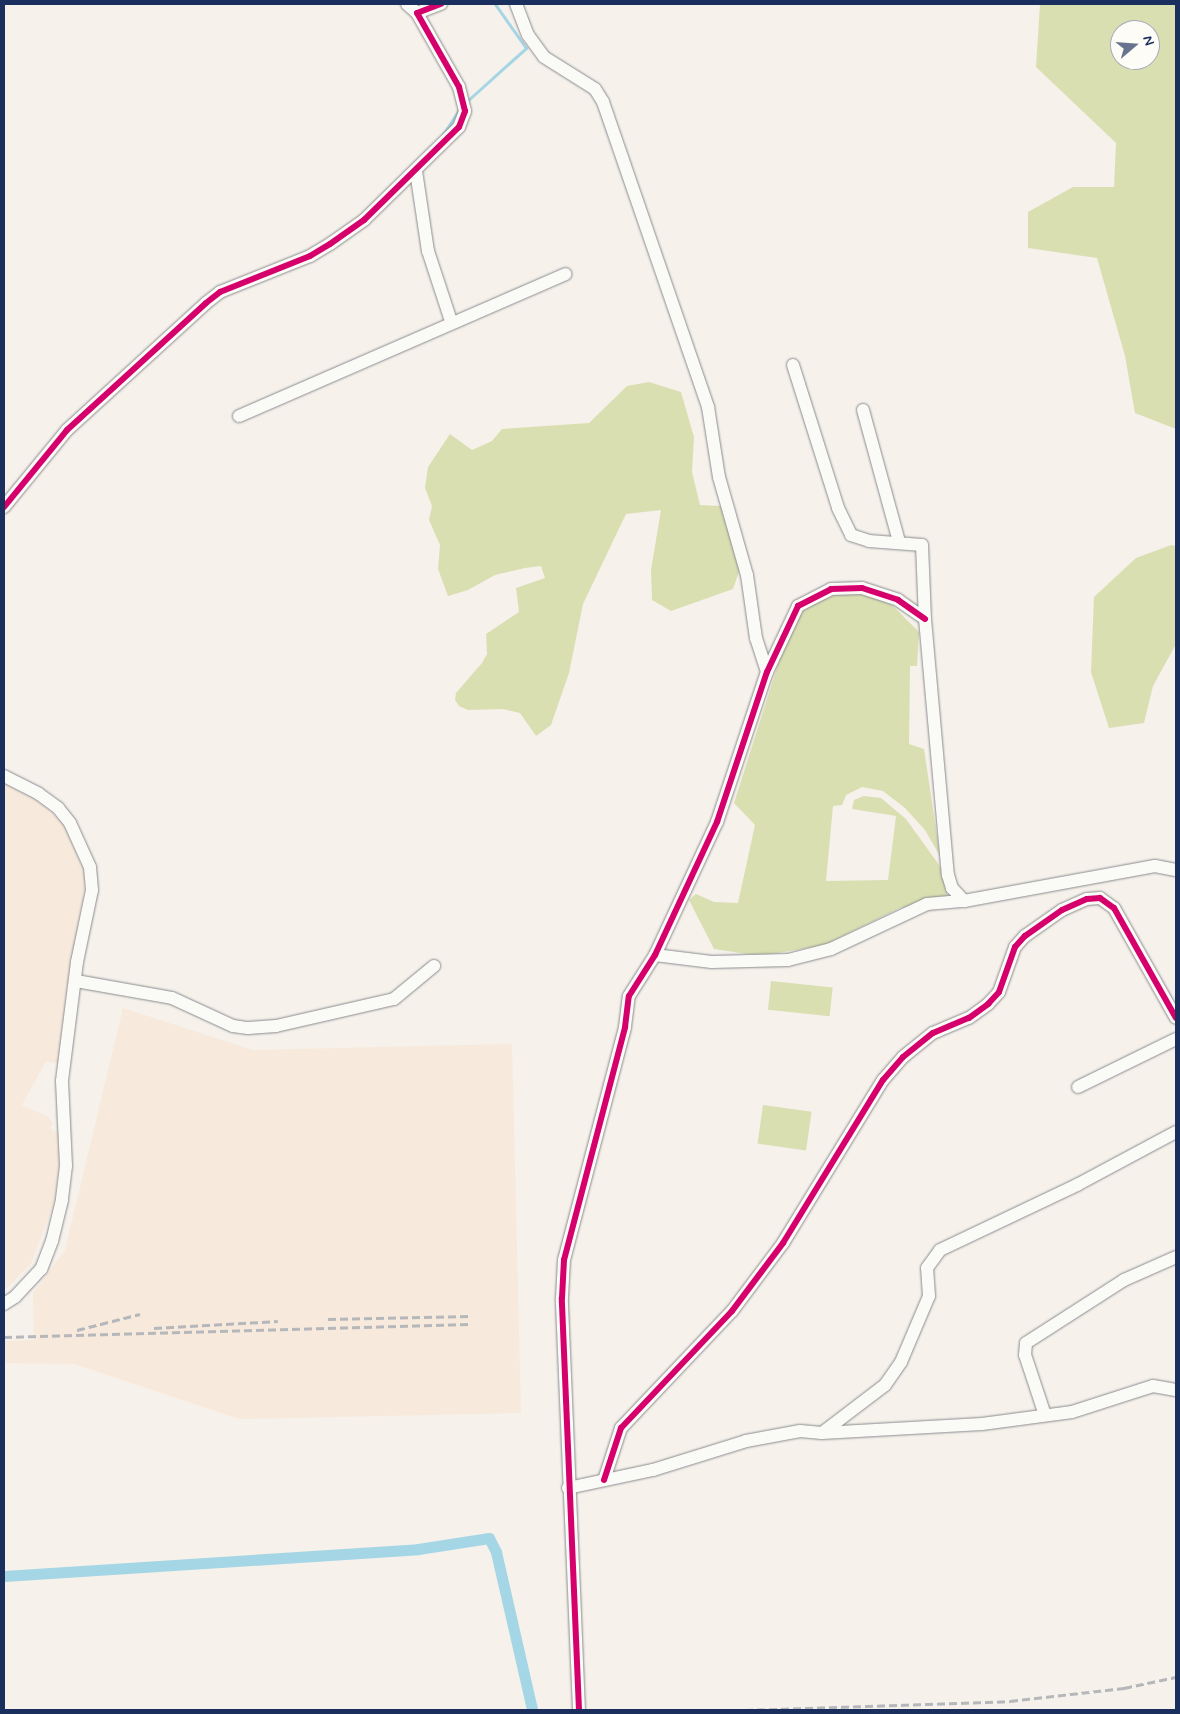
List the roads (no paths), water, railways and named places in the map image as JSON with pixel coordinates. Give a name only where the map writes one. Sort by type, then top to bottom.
[{"type":"street","points":[[4,507],[68,430],[206,303],[220,292],[310,256],[330,244],[364,220],[459,127],[463,105],[459,87],[417,13],[407,4]]},
{"type":"street","points":[[417,13],[441,4]]},
{"type":"street","points":[[516,4],[528,36],[544,57],[596,89],[603,102],[708,407],[719,477],[746,575],[756,638],[767,672]]},
{"type":"street","points":[[416,171],[428,251],[451,321]]},
{"type":"street","points":[[239,416],[451,321],[565,274]]},
{"type":"street","points":[[793,365],[845,526],[851,536],[869,541],[922,545],[925,619],[948,875],[952,888],[964,901]]},
{"type":"street","points":[[863,410],[899,542]]},
{"type":"street","points":[[579,1710],[568,1488],[562,1298],[564,1260],[625,1027],[629,996],[655,955],[716,822],[767,672],[798,606],[831,589],[862,588],[879,592],[898,600],[925,619]]},
{"type":"street","points":[[4,776],[58,808],[81,843],[90,867],[92,890],[82,933],[62,1081],[66,1166],[52,1241],[42,1268],[31,1283],[4,1304]]},
{"type":"street","points":[[655,955],[712,962],[788,960],[831,949],[926,904],[964,901],[1155,866],[1176,870]]},
{"type":"street","points":[[604,1480],[621,1428],[732,1311],[784,1244],[883,1080],[902,1057],[933,1033],[969,1018],[988,1004],[999,992],[1015,947],[1025,936],[1062,910],[1087,899],[1100,898],[1114,908],[1176,1018]]},
{"type":"street","points":[[76,981],[172,998],[233,1026],[248,1028],[276,1026],[394,999],[434,966]]},
{"type":"street","points":[[1078,1087],[1176,1039]]},
{"type":"street","points":[[822,1433],[885,1385],[901,1362],[929,1296],[927,1268],[940,1250],[1077,1185],[1176,1132]]},
{"type":"street","points":[[1045,1416],[1025,1355],[1026,1343],[1124,1280],[1176,1257]]},
{"type":"street","points":[[568,1488],[653,1470],[746,1441],[800,1431],[822,1433],[982,1424],[1072,1412],[1153,1386],[1176,1390]]},
{"type":"waterway","points":[[466,102],[526,48],[495,4]]},
{"type":"waterway","points":[[442,136],[460,108]]},
{"type":"waterway","points":[[4,1576],[418,1549],[489,1538],[496,1552],[532,1709]]},
{"type":"railway","points":[[77,1330],[140,1314]]},
{"type":"railway","points":[[328,1319],[471,1316]]},
{"type":"railway","points":[[154,1328],[278,1321]]},
{"type":"railway","points":[[4,1337],[470,1324]]},
{"type":"railway","points":[[745,1710],[1010,1701],[1124,1688],[1176,1677]]}]
